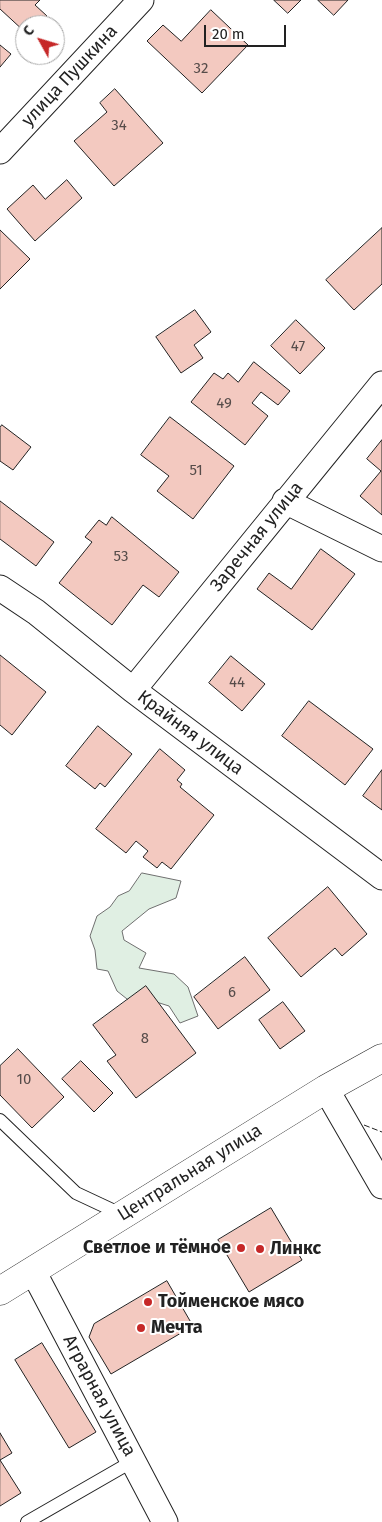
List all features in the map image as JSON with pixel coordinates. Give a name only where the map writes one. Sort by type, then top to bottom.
[{"type":"street","name":"улица Пушкина","points":[[0,152],[141,0]]},
{"type":"street","name":"Заречная улица","points":[[133,690],[382,384]]},
{"type":"street","points":[[285,501],[382,549]]},
{"type":"street","name":"Крайняя улица","points":[[0,588],[36,612],[133,690],[382,877]]},
{"type":"street","name":"Центральная улица","points":[[0,1291],[326,1089],[382,1058]]},
{"type":"street","points":[[326,1089],[382,1186]]},
{"type":"street","name":"Аграрная улица","points":[[33,1271],[165,1522]]},
{"type":"lane","points":[[0,1120],[76,1193],[123,1215]]},
{"type":"lane","points":[[27,1522],[133,1461]]},
{"type":"green space","points":[[142,873],[181,881],[176,898],[149,909],[122,931],[124,940],[146,953],[139,968],[174,974],[188,987],[198,1016],[180,1023],[169,1006],[150,1000],[132,1003],[117,991],[108,971],[97,969],[95,950],[90,936],[97,916],[110,907],[118,896],[129,891]]},
{"type":"building","points":[[0,0],[40,0],[35,5],[46,15],[15,15],[15,23],[0,9]]},
{"type":"building","points":[[274,0],[301,0],[288,13]]},
{"type":"building","points":[[318,0],[348,0],[334,15]]},
{"type":"building","points":[[211,10],[248,45],[202,93],[147,41],[163,25],[181,41]]},
{"type":"building","points":[[0,45],[11,54],[0,67]]},
{"type":"building","points":[[115,89],[163,143],[114,186],[74,141],[107,112],[100,103]]},
{"type":"building","points":[[67,180],[82,198],[35,241],[7,209],[33,185],[45,199]]},
{"type":"building","points":[[382,228],[382,284],[354,310],[326,280]]},
{"type":"building","points":[[0,230],[30,259],[0,289]]},
{"type":"building","points":[[195,310],[211,332],[194,345],[203,358],[181,373],[156,337]]},
{"type":"building","points":[[296,320],[325,348],[300,374],[271,346]]},
{"type":"building","points":[[254,362],[290,391],[278,405],[261,392],[252,403],[268,416],[245,445],[191,402],[214,373],[223,379],[228,373],[238,382]]},
{"type":"building","points":[[170,417],[234,466],[193,519],[157,491],[169,476],[141,455]]},
{"type":"building","points":[[2,425],[31,447],[13,470],[0,461],[0,428]]},
{"type":"building","points":[[382,440],[382,515],[360,496],[381,471],[367,459]]},
{"type":"building","points":[[0,501],[54,542],[36,566],[0,539]]},
{"type":"building","points":[[112,517],[179,572],[159,597],[143,585],[112,625],[59,583],[92,542],[85,537],[99,520],[106,525]]},
{"type":"building","points":[[321,549],[355,574],[312,630],[257,589],[269,573],[291,589]]},
{"type":"building","points":[[0,655],[46,692],[12,735],[0,725]]},
{"type":"building","points":[[231,656],[265,684],[242,711],[209,683]]},
{"type":"building","points":[[309,701],[373,749],[345,785],[282,736]]},
{"type":"building","points":[[98,726],[132,754],[105,787],[100,783],[95,789],[66,766]]},
{"type":"building","points":[[160,749],[185,770],[177,780],[182,784],[180,787],[214,815],[171,869],[162,862],[157,868],[143,857],[148,851],[136,841],[126,853],[96,829]]},
{"type":"building","points":[[382,770],[382,810],[363,796]]},
{"type":"building","points":[[328,887],[367,934],[342,956],[335,948],[301,977],[268,938]]},
{"type":"building","points":[[245,957],[270,990],[218,1029],[194,997]]},
{"type":"building","points":[[146,986],[196,1053],[136,1098],[107,1061],[116,1055],[93,1025]]},
{"type":"building","points":[[283,1002],[305,1031],[280,1049],[259,1020]]},
{"type":"building","points":[[18,1049],[64,1097],[32,1128],[0,1095],[0,1066]]},
{"type":"building","points":[[81,1061],[113,1093],[94,1112],[62,1079]]},
{"type":"building","name":"Линкс","points":[[271,1208],[302,1260],[249,1292],[218,1240]]},
{"type":"building","name":"Мечта","points":[[167,1281],[193,1326],[111,1374],[89,1337],[94,1324]]},
{"type":"building","points":[[42,1343],[96,1432],[69,1448],[15,1360]]},
{"type":"building","points":[[0,1433],[12,1453],[0,1460]]},
{"type":"building","points":[[0,1460],[21,1493],[0,1506]]},
{"type":"fence","points":[[364,1125],[382,1132]]},
{"type":"place","name":"Светлое и тёмное","points":[[241,1248]]},
{"type":"place","name":"Линкс","points":[[260,1249]]},
{"type":"place","name":"Тойменское мясо","points":[[148,1302]]},
{"type":"place","name":"Мечта","points":[[141,1328]]}]
